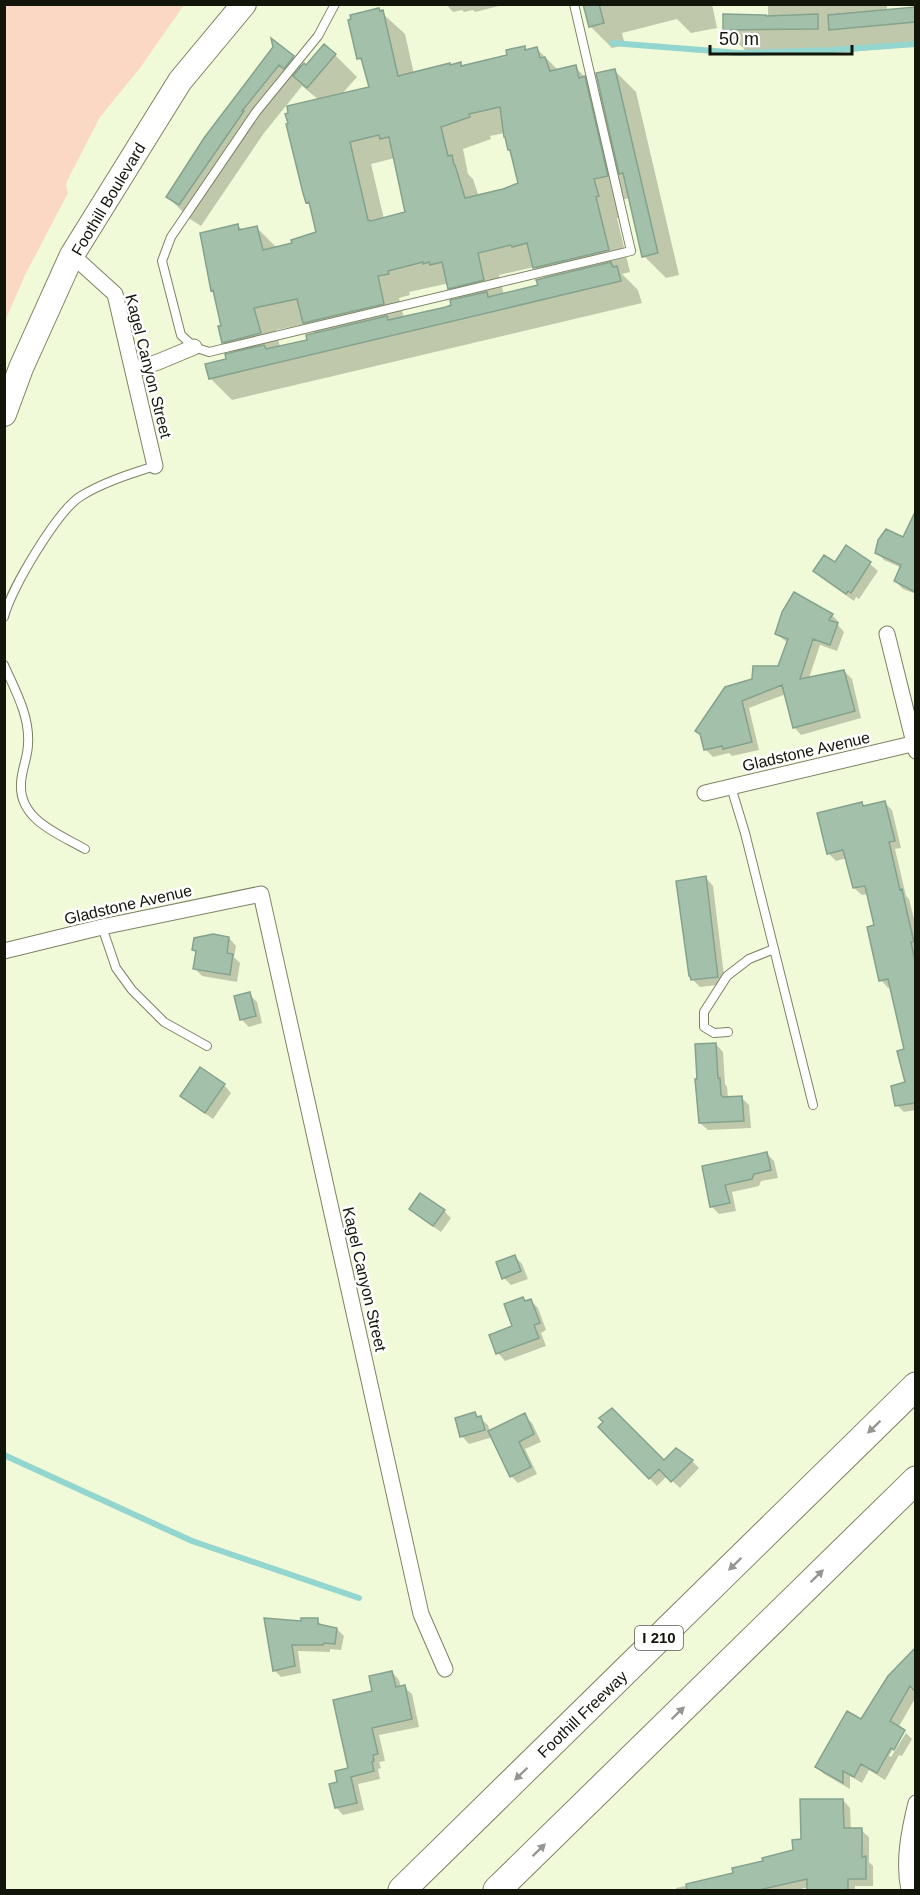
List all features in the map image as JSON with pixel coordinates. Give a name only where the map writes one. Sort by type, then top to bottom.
[{"type":"highway","name":"Foothill Freeway","points":[[402,1890],[915,1386]]},
{"type":"highway","points":[[497,1890],[915,1480]]},
{"type":"main road","name":"Foothill Boulevard","points":[[4,414],[21,368],[72,255],[180,81],[244,4]]},
{"type":"street","name":"Kagel Canyon Street","points":[[72,255],[115,294],[155,466]]},
{"type":"street","points":[[133,370],[194,347]]},
{"type":"street","points":[[887,634],[915,746]]},
{"type":"street","name":"Gladstone Avenue","points":[[705,793],[915,746]]},
{"type":"street","name":"Kagel Canyon Street","points":[[261,894],[422,1614],[445,1669]]},
{"type":"street","name":"Gladstone Avenue","points":[[4,951],[102,927],[261,894]]},
{"type":"street","points":[[909,1890],[906,1876],[910,1824],[915,1803]]},
{"type":"lane","points":[[335,4],[318,36],[256,112],[171,237],[162,261],[182,335],[194,347],[209,352],[631,251],[573,4]]},
{"type":"lane","points":[[4,617],[20,580],[39,549],[56,523],[79,497],[114,480],[155,466]]},
{"type":"lane","points":[[4,665],[21,702],[27,723],[28,744],[21,784],[22,797],[27,809],[41,823],[85,849]]},
{"type":"lane","points":[[731,787],[746,833],[813,1105]]},
{"type":"lane","points":[[102,927],[116,968],[132,990],[164,1022],[207,1046]]},
{"type":"lane","points":[[728,1032],[714,1033],[704,1027],[704,1012],[711,999],[727,976],[749,959],[774,949]]},
{"type":"shaded area","points":[[5,4],[184,5],[140,68],[100,117],[67,181],[68,193],[25,275],[5,321]]},
{"type":"building","points":[[583,4],[599,4],[604,23],[589,27]]},
{"type":"building","points":[[915,7],[915,22],[829,30],[828,15]]},
{"type":"building","points":[[379,8],[380,11],[383,10],[398,76],[450,63],[450,65],[461,62],[461,66],[507,55],[506,50],[525,46],[525,50],[537,47],[540,58],[545,57],[550,71],[576,65],[579,78],[585,76],[608,176],[594,179],[609,250],[533,268],[527,243],[512,247],[511,245],[478,253],[484,280],[448,289],[442,262],[430,265],[429,262],[423,264],[423,262],[388,271],[389,274],[378,276],[384,304],[303,323],[297,299],[254,308],[261,333],[222,343],[218,326],[221,326],[213,290],[211,291],[200,233],[238,224],[239,230],[257,226],[263,250],[292,243],[291,240],[316,232],[309,202],[306,203],[303,193],[285,114],[288,113],[287,106],[369,87],[361,58],[357,59],[348,20],[351,19],[350,15]],"holes":[[[500,107],[504,137],[508,150],[510,150],[518,183],[465,198],[452,155],[448,156],[441,127],[470,117],[469,114]],[[379,135],[380,139],[389,137],[405,212],[371,221],[368,220],[350,142]]]},
{"type":"building","points":[[723,14],[766,16],[818,14],[818,29],[723,30]]},
{"type":"building","points":[[271,38],[294,56],[284,69],[279,65],[242,111],[244,111],[179,205],[166,197],[204,138],[273,47]]},
{"type":"building","points":[[324,44],[336,54],[307,88],[293,76]]},
{"type":"building","points":[[615,69],[658,253],[642,257],[623,173],[619,174],[596,73]]},
{"type":"building","points":[[611,262],[613,267],[617,266],[621,281],[209,379],[205,364],[226,359],[225,354],[264,345],[266,349],[307,340],[306,335],[387,316],[388,320],[446,307],[451,305],[450,300],[487,292],[488,297],[538,285],[536,280]]},
{"type":"building","points":[[915,512],[915,592],[894,581],[901,565],[875,553],[878,540],[886,529],[903,537]]},
{"type":"building","points":[[846,545],[871,562],[851,593],[848,591],[846,594],[813,571],[824,555],[835,562]]},
{"type":"building","points":[[794,592],[833,614],[829,620],[838,623],[830,645],[813,639],[800,679],[844,670],[855,711],[793,728],[782,685],[742,701],[752,742],[723,749],[722,746],[704,750],[700,734],[695,731],[725,687],[752,679],[753,666],[778,666],[788,639],[775,634],[782,612]]},
{"type":"building","points":[[885,801],[895,841],[889,842],[914,942],[911,942],[915,961],[915,1103],[895,1106],[891,1086],[905,1082],[897,1051],[904,1049],[888,979],[879,981],[867,927],[874,925],[865,886],[853,888],[843,850],[827,854],[817,813],[862,802],[863,806]]},
{"type":"building","points":[[706,876],[718,977],[691,980],[676,881]]},
{"type":"building","points":[[213,934],[229,937],[227,953],[233,954],[230,975],[193,969],[196,951],[192,950],[194,938]]},
{"type":"building","points":[[250,992],[256,1016],[240,1020],[234,996]]},
{"type":"building","points":[[716,1043],[721,1095],[723,1097],[742,1096],[744,1121],[699,1123],[695,1044]]},
{"type":"building","points":[[200,1067],[225,1084],[205,1113],[180,1096]]},
{"type":"building","points":[[767,1152],[771,1170],[754,1174],[752,1179],[725,1185],[730,1203],[710,1207],[702,1166]]},
{"type":"building","points":[[420,1193],[445,1210],[433,1226],[409,1209]]},
{"type":"building","points":[[515,1255],[521,1271],[502,1279],[496,1262]]},
{"type":"building","points":[[523,1297],[525,1301],[531,1299],[540,1323],[534,1325],[539,1338],[496,1354],[489,1335],[512,1326],[504,1304]]},
{"type":"building","points":[[612,1408],[664,1460],[676,1448],[693,1460],[671,1482],[659,1469],[649,1479],[598,1427],[603,1422],[599,1418]]},
{"type":"building","points":[[475,1412],[477,1417],[481,1416],[485,1430],[460,1437],[455,1418]]},
{"type":"building","points":[[525,1413],[534,1434],[519,1442],[531,1467],[510,1477],[488,1431]]},
{"type":"building","points":[[264,1618],[301,1621],[301,1618],[318,1618],[318,1624],[337,1628],[335,1644],[292,1645],[295,1666],[273,1671]]},
{"type":"building","points":[[915,1648],[915,1692],[910,1686],[890,1721],[905,1730],[894,1750],[891,1748],[877,1773],[861,1764],[854,1777],[843,1771],[843,1783],[815,1767],[847,1711],[861,1719],[888,1676]]},
{"type":"building","points":[[392,1671],[396,1687],[405,1685],[412,1719],[372,1728],[378,1754],[373,1755],[374,1771],[351,1777],[357,1803],[335,1808],[329,1784],[337,1782],[335,1771],[348,1768],[333,1700],[372,1691],[369,1676]]},
{"type":"building","points":[[800,1799],[843,1799],[844,1828],[862,1828],[862,1857],[866,1856],[866,1879],[848,1879],[848,1890],[807,1890],[807,1879],[759,1890],[687,1890],[686,1884],[733,1873],[732,1868],[763,1861],[762,1858],[793,1850],[792,1840],[801,1839]]},
{"type":"waterway","points":[[612,43],[740,53],[916,44]]},
{"type":"waterway","points":[[4,1455],[192,1541],[359,1598]]}]
